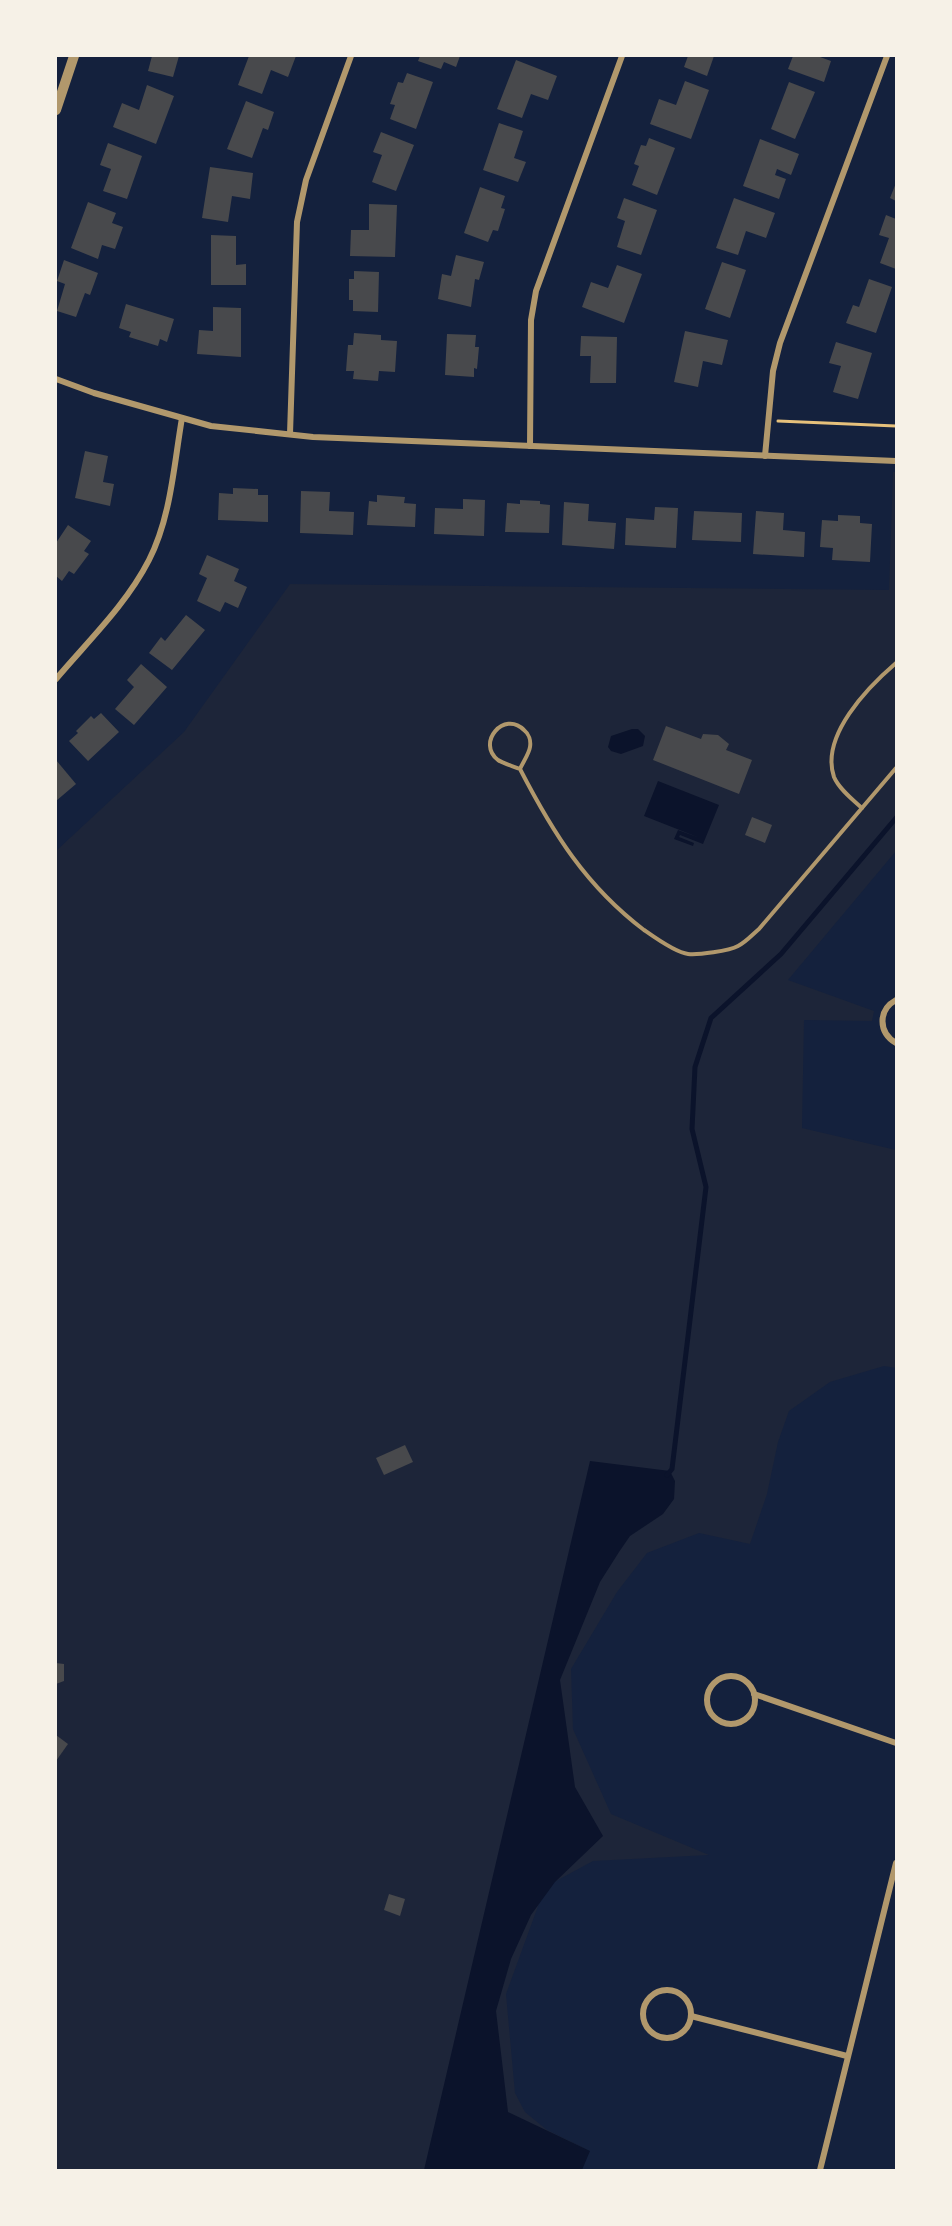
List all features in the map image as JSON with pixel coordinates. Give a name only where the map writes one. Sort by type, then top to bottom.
[{"type":"street","points":[[56,110],[74,56]]},
{"type":"street","points":[[290,434],[297,222],[306,180],[351,56]]},
{"type":"street","points":[[530,446],[531,320],[536,291],[622,56]]},
{"type":"street","points":[[765,456],[773,371],[780,343],[887,56]]},
{"type":"street","points":[[56,379],[94,393],[211,426],[325,438],[897,461]]},
{"type":"street","points":[[56,679],[126,598],[150,559],[164,521],[182,417]]},
{"type":"street","points":[[897,1000],[886,1009],[882,1024],[889,1037],[897,1043]]},
{"type":"street","points":[[754,1694],[753,1710],[742,1721],[727,1724],[719,1721],[709,1710],[708,1695],[711,1688],[722,1678],[730,1676],[745,1681],[754,1694],[897,1743]]},
{"type":"street","points":[[820,2170],[897,1863]]},
{"type":"street","points":[[674,1991],[687,2001],[691,2016],[689,2024],[678,2035],[663,2037],[650,2030],[646,2024],[644,2009],[652,1996],[658,1992],[674,1991]]},
{"type":"street","points":[[691,2016],[847,2056]]},
{"type":"lane","points":[[862,808],[835,778],[832,762],[836,740],[846,718],[868,690],[897,663]]},
{"type":"lane","points":[[520,768],[530,746],[529,737],[516,724],[502,725],[492,734],[490,748],[498,760],[520,768],[558,839],[599,891],[656,939],[687,954],[738,946],[759,929],[897,768]]},
{"type":"path","points":[[768,421],[897,426]]},
{"type":"shaded area","points":[[893,472],[896,472],[896,851],[788,980],[874,1011],[872,1021],[804,1020],[802,1128],[896,1150],[896,1368],[884,1366],[830,1382],[789,1411],[778,1442],[767,1494],[750,1544],[699,1533],[647,1553],[617,1592],[571,1669],[573,1729],[611,1814],[709,1855],[593,1861],[545,1887],[506,1994],[515,2093],[525,2112],[547,2130],[584,2148],[580,2170],[56,2170],[56,851],[184,732],[290,584],[889,590]]},
{"type":"shaded area","points":[[638,729],[645,736],[643,746],[621,754],[611,751],[608,747],[611,736]]},
{"type":"shaded area","points":[[658,781],[719,805],[703,844],[680,835],[679,837],[694,843],[693,846],[674,839],[678,830],[700,838],[644,816]]},
{"type":"shaded area","points":[[590,1461],[670,1471],[675,1481],[674,1499],[663,1514],[630,1536],[600,1582],[560,1680],[575,1787],[603,1836],[555,1882],[531,1915],[511,1959],[496,2011],[508,2112],[590,2151],[582,2170],[424,2170]]},
{"type":"building","points":[[152,56],[179,56],[173,77],[148,71]]},
{"type":"building","points":[[249,56],[296,56],[288,77],[271,70],[262,94],[238,85]]},
{"type":"building","points":[[420,56],[460,56],[456,67],[444,62],[441,69],[418,61]]},
{"type":"building","points":[[688,56],[714,56],[707,76],[684,67]]},
{"type":"building","points":[[793,56],[820,56],[831,61],[824,82],[788,69]]},
{"type":"building","points":[[516,60],[557,76],[548,100],[531,94],[522,118],[497,109]]},
{"type":"building","points":[[407,73],[433,82],[416,129],[390,119],[395,105],[390,104],[398,82],[403,83]]},
{"type":"building","points":[[685,81],[709,90],[691,139],[650,124],[659,99],[676,105]]},
{"type":"building","points":[[789,82],[815,92],[795,139],[771,129]]},
{"type":"building","points":[[147,85],[174,96],[156,144],[113,127],[122,103],[139,110]]},
{"type":"building","points":[[246,101],[274,112],[268,130],[263,128],[252,158],[227,149]]},
{"type":"building","points":[[499,123],[523,131],[514,158],[526,162],[518,182],[483,170]]},
{"type":"building","points":[[381,132],[414,145],[396,191],[372,182],[382,155],[373,152]]},
{"type":"building","points":[[649,138],[675,148],[657,195],[632,185],[639,166],[634,164],[641,145],[646,146]]},
{"type":"building","points":[[760,139],[799,154],[791,175],[777,169],[775,175],[786,179],[779,199],[743,186]]},
{"type":"building","points":[[108,143],[142,156],[127,199],[103,191],[111,169],[100,165]]},
{"type":"building","points":[[210,167],[253,173],[250,199],[232,196],[228,222],[202,218]]},
{"type":"building","points":[[896,183],[896,201],[890,198]]},
{"type":"building","points":[[480,187],[505,196],[501,208],[505,209],[498,231],[493,230],[488,242],[464,233]]},
{"type":"building","points":[[624,198],[657,210],[641,255],[617,247],[625,221],[617,218]]},
{"type":"building","points":[[734,198],[775,213],[766,238],[746,231],[738,255],[716,248]]},
{"type":"building","points":[[88,202],[116,213],[112,223],[123,227],[115,249],[102,245],[98,259],[71,248]]},
{"type":"building","points":[[369,204],[397,205],[395,257],[350,256],[351,230],[369,230]]},
{"type":"building","points":[[886,215],[896,219],[896,269],[880,263],[889,238],[879,235]]},
{"type":"building","points":[[211,235],[236,236],[236,265],[246,264],[246,285],[211,285]]},
{"type":"building","points":[[456,255],[484,262],[479,280],[475,279],[471,307],[438,299],[442,274],[451,276]]},
{"type":"building","points":[[64,260],[98,273],[90,295],[85,293],[76,317],[57,311],[65,284],[57,281]]},
{"type":"building","points":[[722,262],[746,270],[730,318],[705,309]]},
{"type":"building","points":[[617,265],[642,274],[624,323],[582,307],[591,282],[608,288]]},
{"type":"building","points":[[354,271],[379,272],[378,312],[353,311],[353,300],[349,300],[349,279],[354,279]]},
{"type":"building","points":[[869,279],[892,287],[876,333],[846,323],[853,305],[859,307]]},
{"type":"building","points":[[126,304],[174,319],[167,342],[160,339],[158,346],[129,337],[131,332],[119,328]]},
{"type":"building","points":[[213,307],[241,308],[241,357],[197,354],[199,330],[213,331]]},
{"type":"building","points":[[685,331],[728,340],[722,365],[703,361],[698,387],[674,382]]},
{"type":"building","points":[[354,333],[381,335],[381,340],[397,341],[395,372],[379,371],[378,381],[353,379],[354,371],[346,371],[348,345],[353,345]]},
{"type":"building","points":[[447,334],[476,335],[475,347],[479,347],[474,377],[445,375]]},
{"type":"building","points":[[581,336],[617,337],[616,383],[590,383],[591,356],[580,356]]},
{"type":"building","points":[[836,342],[872,353],[858,399],[833,392],[841,366],[829,363]]},
{"type":"building","points":[[85,451],[108,456],[103,482],[114,484],[110,506],[75,498]]},
{"type":"building","points":[[233,488],[258,489],[258,495],[268,495],[268,522],[218,520],[219,493],[233,494]]},
{"type":"building","points":[[301,491],[330,492],[329,511],[354,512],[353,535],[300,533]]},
{"type":"building","points":[[377,495],[405,497],[404,503],[416,504],[415,527],[367,525],[369,501],[377,502]]},
{"type":"building","points":[[463,499],[485,500],[484,536],[434,534],[435,508],[463,509]]},
{"type":"building","points":[[520,500],[540,501],[540,504],[550,505],[549,533],[505,532],[507,503],[520,504]]},
{"type":"building","points":[[564,502],[589,504],[588,521],[616,523],[614,549],[562,545]]},
{"type":"building","points":[[655,507],[678,508],[676,548],[625,545],[626,518],[654,520]]},
{"type":"building","points":[[694,511],[742,513],[741,542],[692,540]]},
{"type":"building","points":[[756,511],[784,513],[783,530],[805,532],[804,557],[753,554]]},
{"type":"building","points":[[838,515],[860,516],[860,523],[872,524],[870,562],[832,560],[833,548],[820,547],[822,520],[838,521]]},
{"type":"building","points":[[68,525],[91,541],[84,551],[89,554],[74,574],[69,571],[62,581],[56,576],[56,543]]},
{"type":"building","points":[[207,555],[239,569],[234,581],[247,587],[238,608],[225,602],[220,612],[197,601],[207,578],[199,574]]},
{"type":"building","points":[[186,615],[205,630],[172,670],[149,653],[161,637],[165,641]]},
{"type":"building","points":[[141,664],[167,687],[134,725],[115,709],[134,687],[127,680]]},
{"type":"building","points":[[101,713],[119,732],[88,761],[69,741],[91,716],[94,719]]},
{"type":"building","points":[[666,726],[701,739],[703,734],[718,735],[729,744],[726,750],[752,760],[739,794],[653,760]]},
{"type":"building","points":[[56,760],[76,784],[56,801]]},
{"type":"building","points":[[752,817],[772,825],[765,843],[745,835]]},
{"type":"building","points":[[405,1445],[413,1462],[384,1475],[376,1458]]},
{"type":"building","points":[[56,1663],[64,1664],[64,1681],[56,1684]]},
{"type":"building","points":[[56,1735],[68,1744],[56,1761]]},
{"type":"building","points":[[389,1894],[405,1899],[400,1916],[384,1910]]},
{"type":"waterway","points":[[667,1475],[672,1469],[706,1187],[692,1129],[695,1067],[711,1018],[781,954],[896,818]]}]
